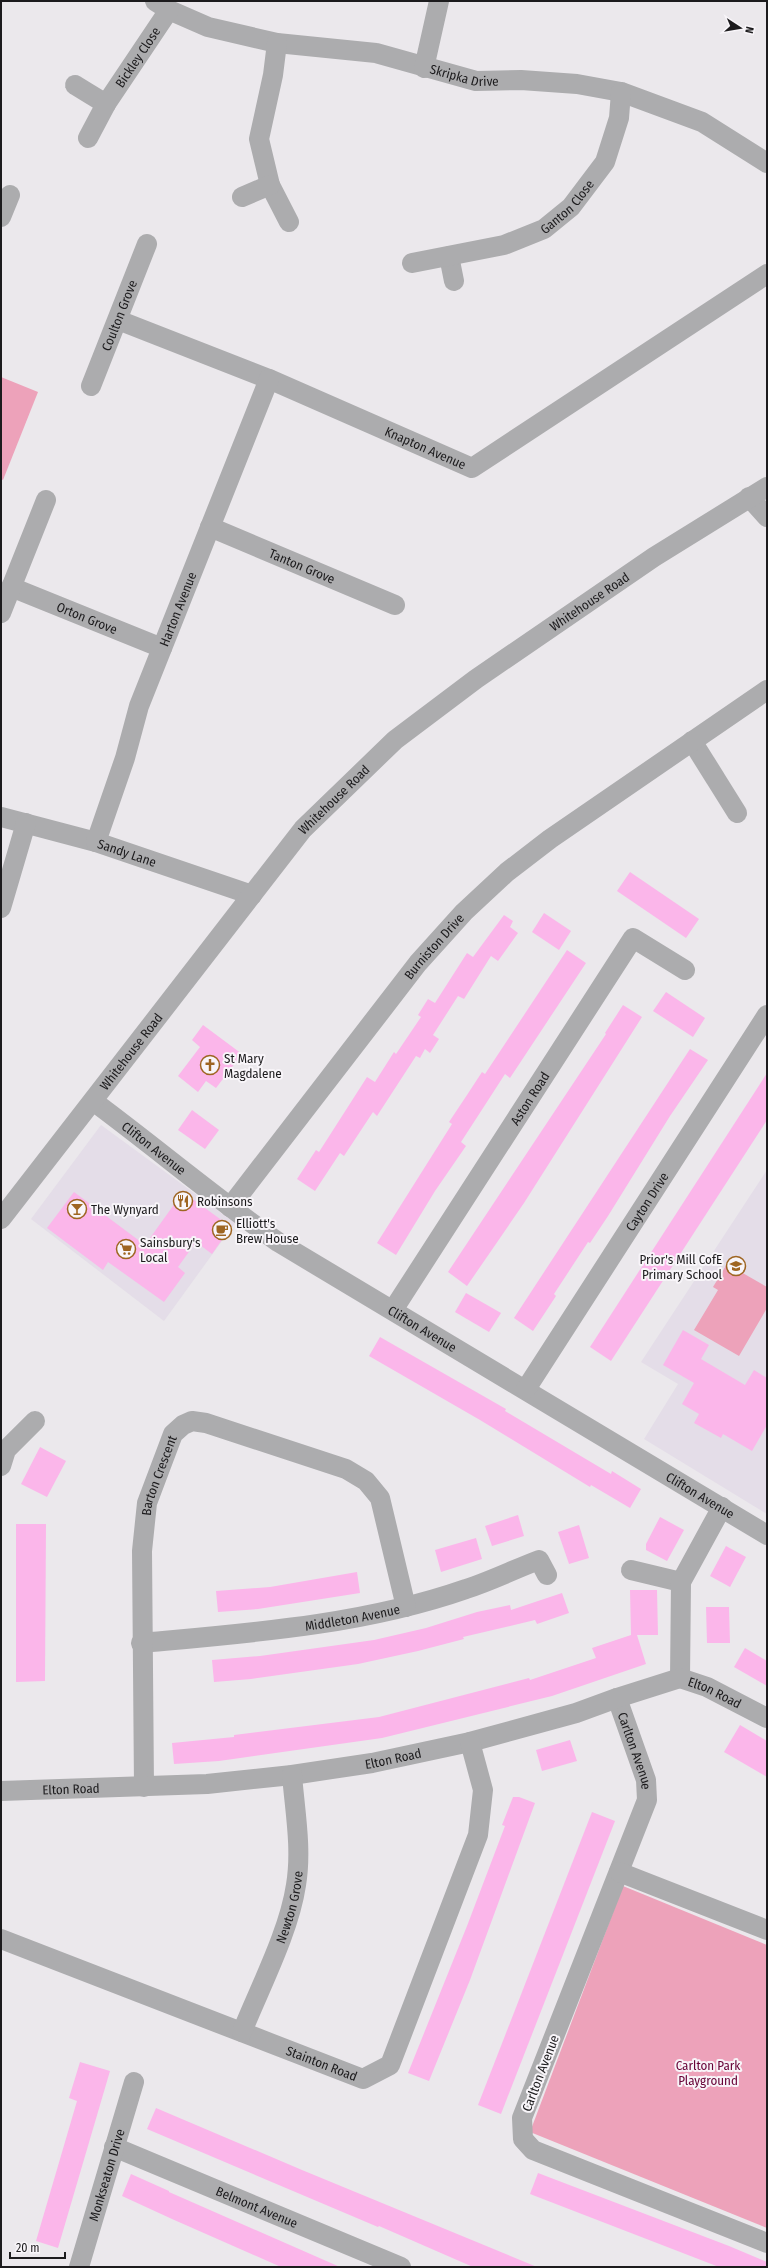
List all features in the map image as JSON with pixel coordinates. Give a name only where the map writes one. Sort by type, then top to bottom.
[{"type":"street","points":[[424,68],[439,1]]},
{"type":"street","name":"Skripka Drive","points":[[162,6],[208,27],[277,43],[376,53],[424,68],[476,81],[521,80],[577,84],[621,92],[702,122],[767,163]]},
{"type":"street","name":"Bickley Close","points":[[88,138],[162,6]]},
{"type":"street","points":[[277,43],[273,75],[259,139],[270,185],[289,222]]},
{"type":"street","points":[[75,85],[106,104]]},
{"type":"street","name":"Ganton Close","points":[[412,263],[504,245],[544,228],[571,207],[606,162],[619,118],[621,92]]},
{"type":"street","points":[[242,197],[270,185]]},
{"type":"street","points":[[1,217],[10,195]]},
{"type":"street","name":"Coulton Grove","points":[[91,386],[148,244]]},
{"type":"street","points":[[449,256],[454,281]]},
{"type":"street","name":"Knapton Avenue","points":[[118,320],[268,379],[472,468],[767,274]]},
{"type":"street","name":"Harton Avenue","points":[[96,842],[125,758],[139,706],[268,379]]},
{"type":"street","name":"Whitehouse Road","points":[[1,1219],[304,829],[395,740],[488,670],[654,557],[767,487]]},
{"type":"street","points":[[749,497],[767,517]]},
{"type":"street","points":[[1,613],[46,500]]},
{"type":"street","name":"Tanton Grove","points":[[210,527],[395,605]]},
{"type":"street","name":"Orton Grove","points":[[11,587],[162,648]]},
{"type":"street","name":"Burniston Drive","points":[[230,1207],[418,962],[464,912],[507,872],[550,839],[767,690]]},
{"type":"street","points":[[692,741],[737,813]]},
{"type":"street","name":"Sandy Lane","points":[[1,817],[96,842],[252,895]]},
{"type":"street","points":[[1,908],[26,823]]},
{"type":"street","name":"Aston Road","points":[[393,1310],[632,938],[685,970]]},
{"type":"street","name":"Cayton Drive","points":[[526,1389],[767,1015]]},
{"type":"street","name":"Clifton Avenue","points":[[93,1101],[230,1207],[278,1242],[526,1389],[767,1535]]},
{"type":"street","points":[[1,1466],[6,1450],[34,1420]]},
{"type":"street","name":"Barton Crescent","points":[[144,1787],[141,1643],[142,1551],[147,1503],[173,1434],[183,1425],[192,1421],[206,1424],[346,1470],[366,1481],[380,1498],[406,1607]]},
{"type":"street","points":[[680,1678],[681,1582],[722,1507]]},
{"type":"street","name":"Middleton Avenue","points":[[141,1643],[241,1634],[333,1621],[406,1607],[466,1589],[539,1560],[547,1575]]},
{"type":"street","points":[[631,1570],[681,1582]]},
{"type":"street","name":"Elton Road","points":[[1,1791],[207,1784],[292,1776],[372,1763],[470,1742],[576,1713],[680,1678],[707,1687],[767,1718]]},
{"type":"street","name":"Carlton Avenue","points":[[617,1698],[646,1780],[648,1800],[522,2118],[523,2139],[533,2150],[767,2243]]},
{"type":"street","name":"Stainton Road","points":[[1,1939],[363,2079],[390,2065],[478,1835],[483,1790],[470,1742]]},
{"type":"street","name":"Newton Grove","points":[[242,2032],[283,1931],[296,1886],[298,1844],[292,1776]]},
{"type":"street","points":[[619,1872],[767,1930]]},
{"type":"street","name":"Monkseaton Drive","points":[[79,2267],[134,2082]]},
{"type":"street","name":"Belmont Avenue","points":[[114,2146],[401,2267]]},
{"type":"shaded area","points":[[101,1125],[235,1223],[164,1321],[31,1219]]},
{"type":"shaded area","name":"Prior's Mill CofE Primary School","points":[[767,1170],[767,1514],[644,1439],[678,1384],[641,1362]]},
{"type":"green space","points":[[1,377],[38,392],[3,480],[1,479]]},
{"type":"green space","points":[[727,1264],[767,1287],[767,1308],[739,1356],[694,1330],[718,1290],[713,1287]]},
{"type":"green space","name":"Carlton Park Playground","points":[[623,1886],[767,1945],[767,2228],[530,2132]]},
{"type":"building","points":[[630,872],[699,919],[686,938],[617,891]]},
{"type":"building","points":[[544,913],[571,931],[559,950],[532,932]]},
{"type":"building","points":[[504,915],[513,921],[510,927],[518,933],[498,961],[491,956],[464,999],[458,996],[433,1035],[439,1039],[430,1053],[425,1049],[420,1058],[416,1056],[377,1116],[373,1112],[344,1156],[340,1153],[315,1191],[297,1179],[316,1150],[319,1152],[367,1077],[375,1082],[394,1052],[396,1054],[421,1017],[418,1015],[428,999],[435,1003],[467,953],[473,957]]},
{"type":"building","points":[[567,950],[586,963],[510,1078],[505,1074],[461,1142],[466,1146],[435,1191],[396,1255],[377,1243],[452,1124],[449,1122],[482,1072],[485,1074]]},
{"type":"building","points":[[666,992],[705,1018],[693,1037],[653,1011]]},
{"type":"building","points":[[623,1005],[642,1017],[524,1203],[467,1286],[448,1272],[606,1034],[605,1033]]},
{"type":"building","name":"St Mary Magdalene","points":[[203,1025],[242,1054],[216,1088],[206,1081],[198,1092],[178,1076],[200,1047],[192,1040]]},
{"type":"building","points":[[690,1049],[708,1060],[670,1116],[608,1216],[590,1243],[588,1242],[554,1294],[556,1296],[533,1331],[514,1318]]},
{"type":"building","points":[[767,1073],[767,1120],[611,1361],[590,1347]]},
{"type":"building","points":[[192,1110],[219,1130],[205,1149],[178,1130]]},
{"type":"building","points":[[74,1192],[145,1245],[183,1192],[231,1227],[212,1254],[196,1242],[178,1267],[185,1273],[164,1302],[108,1262],[103,1270],[47,1228]]},
{"type":"building","points":[[466,1293],[501,1313],[489,1332],[455,1312]]},
{"type":"building","points":[[683,1330],[709,1345],[701,1359],[745,1385],[754,1370],[767,1378],[767,1425],[752,1451],[723,1434],[721,1438],[694,1423],[699,1414],[682,1404],[694,1383],[663,1365]]},
{"type":"building","points":[[380,1337],[506,1409],[505,1411],[611,1474],[612,1471],[641,1489],[630,1508],[591,1485],[590,1487],[480,1420],[369,1356]]},
{"type":"building","points":[[40,1447],[66,1461],[47,1497],[21,1484]]},
{"type":"building","points":[[518,1515],[524,1536],[492,1546],[485,1526]]},
{"type":"building","points":[[660,1517],[684,1530],[667,1561],[646,1550],[646,1544]]},
{"type":"building","points":[[16,1524],[46,1524],[45,1681],[16,1682]]},
{"type":"building","points":[[579,1525],[589,1558],[569,1564],[558,1532]]},
{"type":"building","points":[[476,1538],[482,1559],[441,1572],[435,1550]]},
{"type":"building","points":[[726,1546],[746,1557],[730,1587],[710,1576]]},
{"type":"building","points":[[357,1572],[360,1593],[258,1609],[218,1612],[216,1591],[270,1587]]},
{"type":"building","points":[[630,1590],[657,1590],[658,1635],[637,1635],[646,1664],[552,1696],[382,1738],[219,1761],[174,1764],[172,1743],[234,1737],[234,1735],[379,1717],[529,1678],[530,1680],[596,1658],[592,1648],[631,1635]]},
{"type":"building","points":[[562,1593],[569,1613],[537,1624],[535,1620],[463,1637],[464,1639],[418,1651],[358,1664],[251,1679],[214,1682],[212,1660],[260,1656],[374,1640],[426,1628],[477,1612],[510,1605],[511,1610]]},
{"type":"building","points":[[706,1607],[729,1607],[730,1643],[707,1643]]},
{"type":"building","points":[[745,1648],[767,1661],[767,1686],[734,1667]]},
{"type":"building","points":[[740,1725],[767,1741],[767,1777],[724,1752]]},
{"type":"building","points":[[570,1740],[577,1761],[542,1771],[536,1750]]},
{"type":"building","points":[[513,1797],[519,1797],[535,1803],[470,1980],[429,2081],[408,2073],[467,1926],[505,1826],[502,1825]]},
{"type":"building","points":[[592,1812],[615,1821],[501,2114],[478,2105]]},
{"type":"building","points":[[80,2062],[110,2071],[58,2248],[36,2241],[77,2101],[69,2098]]},
{"type":"building","points":[[156,2108],[537,2267],[473,2267],[147,2129]]},
{"type":"building","points":[[538,2173],[729,2246],[767,2262],[767,2267],[719,2267],[530,2194]]},
{"type":"building","points":[[131,2174],[340,2267],[281,2267],[172,2219],[122,2196]]},
{"type":"place","name":"St Mary Magdalene","points":[[210,1065]]},
{"type":"place","name":"Robinsons","points":[[183,1201]]},
{"type":"place","name":"The Wynyard","points":[[77,1209]]},
{"type":"place","name":"Elliott's Brew House","points":[[222,1230]]},
{"type":"place","name":"Sainsbury's Local","points":[[126,1249]]},
{"type":"place","name":"Prior's Mill CofE Primary School","points":[[736,1266]]}]
